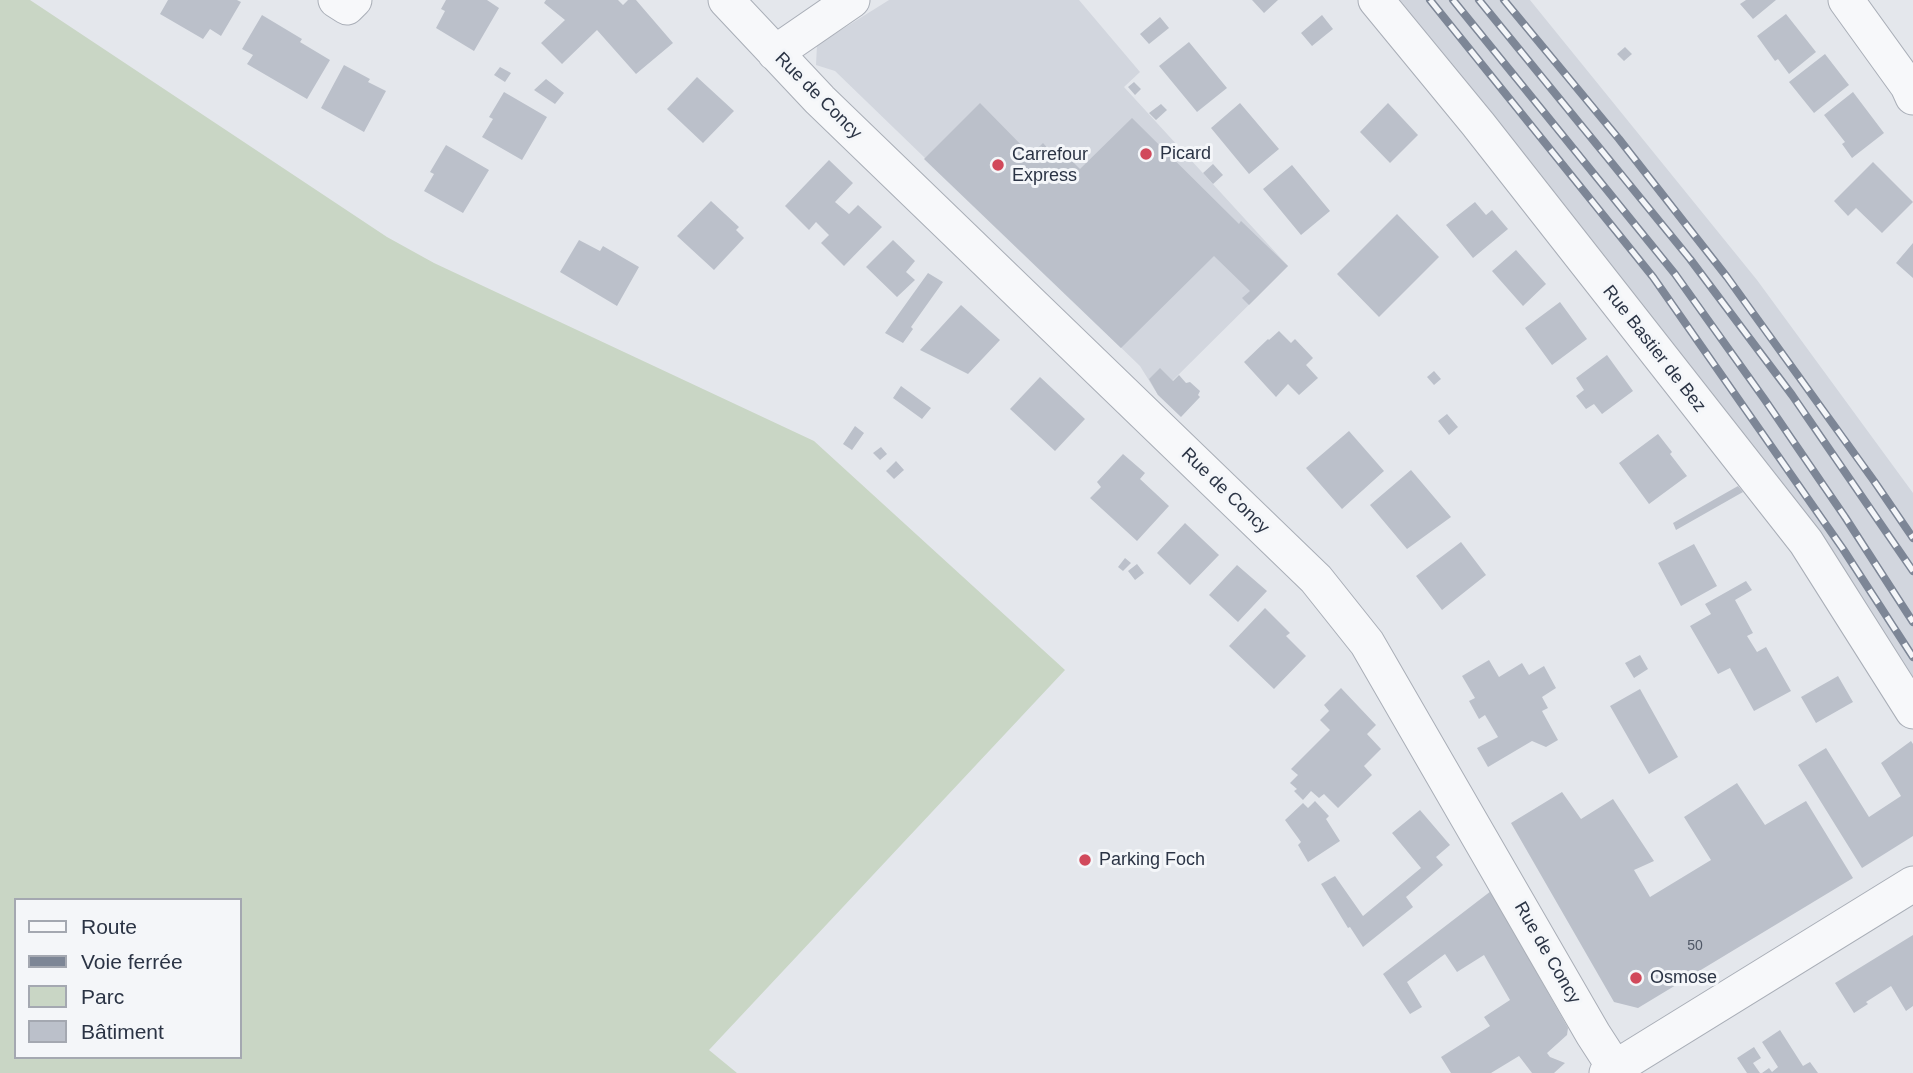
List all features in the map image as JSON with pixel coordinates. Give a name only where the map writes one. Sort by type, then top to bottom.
[{"type":"street","points":[[335,0],[348,7],[354,0]]},
{"type":"street","name":"Rue de Concy","points":[[726,0],[893,171],[1316,579],[1367,643],[1593,1034],[1611,1070]]},
{"type":"street","points":[[775,53],[852,0]]},
{"type":"street","name":"Rue Bastier de Bez","points":[[1376,0],[1478,124],[1806,542],[1913,711]]},
{"type":"street","points":[[1846,0],[1908,86],[1913,97]]},
{"type":"street","points":[[1611,1070],[1913,884]]},
{"type":"shaded area","points":[[889,0],[1079,0],[1140,72],[1124,87],[1288,266],[1158,395],[1140,366],[835,71],[816,65],[817,45]]},
{"type":"shaded area","points":[[1390,0],[1530,0],[1757,280],[1913,493],[1913,691],[1769,472],[1645,308]]},
{"type":"green space","points":[[0,0],[30,0],[387,237],[434,263],[814,441],[1065,670],[709,1050],[737,1073],[0,1073]]},
{"type":"building","points":[[168,0],[241,2],[221,36],[210,29],[203,39],[160,14]]},
{"type":"building","points":[[446,0],[487,0],[499,8],[474,51],[436,28],[445,11],[441,9]]},
{"type":"building","points":[[546,0],[618,0],[623,5],[628,0],[636,0],[673,43],[636,74],[597,30],[562,64],[541,43],[565,20],[544,3]]},
{"type":"building","points":[[1252,0],[1278,0],[1264,13]]},
{"type":"building","points":[[1746,0],[1776,0],[1753,19],[1740,4]]},
{"type":"building","points":[[1786,14],[1816,52],[1789,74],[1778,59],[1775,61],[1757,36]]},
{"type":"building","points":[[262,15],[330,60],[307,99],[247,64],[253,55],[242,49]]},
{"type":"building","points":[[1322,15],[1333,29],[1312,46],[1301,33]]},
{"type":"building","points":[[1160,17],[1169,28],[1149,44],[1140,34]]},
{"type":"building","points":[[1189,42],[1227,88],[1197,112],[1159,66]]},
{"type":"building","points":[[1625,47],[1632,54],[1624,61],[1617,54]]},
{"type":"building","points":[[1825,54],[1849,85],[1814,113],[1789,82]]},
{"type":"building","points":[[344,65],[386,91],[364,132],[321,108]]},
{"type":"building","points":[[500,67],[511,73],[505,82],[494,75]]},
{"type":"building","points":[[697,77],[734,111],[703,143],[667,109]]},
{"type":"building","points":[[546,79],[564,93],[555,104],[534,90]]},
{"type":"building","points":[[1134,82],[1141,89],[1135,95],[1128,87]]},
{"type":"building","points":[[504,92],[547,117],[522,160],[482,137],[493,119],[489,117]]},
{"type":"building","points":[[1853,92],[1884,133],[1852,158],[1842,144],[1845,142],[1824,115]]},
{"type":"building","points":[[980,103],[1031,155],[1043,143],[1051,152],[1057,146],[1080,169],[1132,118],[1239,224],[1241,221],[1288,266],[1249,305],[1242,298],[1250,291],[1214,256],[1121,348],[924,159]]},
{"type":"building","points":[[1240,103],[1279,149],[1249,174],[1211,128]]},
{"type":"building","points":[[1388,103],[1418,135],[1390,163],[1360,132]]},
{"type":"building","points":[[1161,104],[1167,110],[1156,120],[1149,113]]},
{"type":"building","points":[[446,145],[489,170],[463,213],[424,191],[434,174],[430,172]]},
{"type":"building","points":[[829,160],[853,183],[835,202],[849,214],[858,205],[882,227],[844,266],[821,243],[829,235],[816,222],[809,230],[785,206]]},
{"type":"building","points":[[1873,162],[1913,202],[1882,233],[1856,208],[1848,216],[1834,201]]},
{"type":"building","points":[[1213,164],[1223,175],[1213,184],[1203,173]]},
{"type":"building","points":[[1292,165],[1330,211],[1301,235],[1263,189]]},
{"type":"building","points":[[711,201],[739,227],[736,230],[744,238],[714,270],[677,236]]},
{"type":"building","points":[[1475,202],[1486,215],[1492,210],[1508,229],[1473,258],[1446,225]]},
{"type":"building","points":[[1397,214],[1439,257],[1379,317],[1337,274]]},
{"type":"building","points":[[579,240],[600,251],[603,246],[639,267],[617,306],[560,272]]},
{"type":"building","points":[[893,240],[915,261],[906,272],[915,280],[897,297],[866,267]]},
{"type":"building","points":[[1913,243],[1913,278],[1896,263]]},
{"type":"building","points":[[1516,250],[1546,284],[1523,306],[1492,271]]},
{"type":"building","points":[[928,273],[943,282],[903,343],[885,333]]},
{"type":"building","points":[[1560,302],[1587,339],[1552,365],[1525,328]]},
{"type":"building","points":[[961,305],[1000,340],[968,374],[920,350]]},
{"type":"building","points":[[1279,331],[1291,343],[1295,339],[1313,358],[1306,365],[1318,378],[1299,395],[1288,384],[1276,397],[1244,362]]},
{"type":"building","points":[[1607,355],[1633,391],[1602,414],[1594,404],[1586,409],[1576,396],[1584,390],[1576,378]]},
{"type":"building","points":[[1160,368],[1173,381],[1179,375],[1186,383],[1190,382],[1200,391],[1200,397],[1181,417],[1158,395],[1149,379]]},
{"type":"building","points":[[1434,371],[1441,379],[1434,385],[1427,377]]},
{"type":"building","points":[[1040,377],[1085,419],[1055,451],[1010,409]]},
{"type":"building","points":[[901,386],[931,408],[922,419],[893,398]]},
{"type":"building","points":[[1447,414],[1458,427],[1449,435],[1438,421]]},
{"type":"building","points":[[855,426],[864,433],[852,450],[843,444]]},
{"type":"building","points":[[1349,431],[1384,471],[1342,509],[1306,468]]},
{"type":"building","points":[[1658,434],[1687,476],[1649,504],[1619,463]]},
{"type":"building","points":[[881,447],[887,454],[880,460],[873,453]]},
{"type":"building","points":[[1123,454],[1145,473],[1140,479],[1169,506],[1137,541],[1090,498],[1101,487],[1097,482]]},
{"type":"building","points":[[896,461],[904,470],[894,479],[886,471]]},
{"type":"building","points":[[1411,470],[1451,517],[1407,549],[1370,505]]},
{"type":"building","points":[[1738,486],[1743,492],[1676,530],[1673,523]]},
{"type":"building","points":[[1185,523],[1219,555],[1190,585],[1157,553]]},
{"type":"building","points":[[1461,542],[1486,575],[1442,610],[1416,576]]},
{"type":"building","points":[[1694,544],[1717,586],[1681,606],[1658,563]]},
{"type":"building","points":[[1125,558],[1131,563],[1123,571],[1118,567]]},
{"type":"building","points":[[1137,564],[1144,573],[1135,580],[1128,571]]},
{"type":"building","points":[[1237,565],[1267,591],[1238,622],[1209,595]]},
{"type":"building","points":[[1746,581],[1752,590],[1735,600],[1753,633],[1747,636],[1757,652],[1766,647],[1791,691],[1754,711],[1730,668],[1718,674],[1690,626],[1711,614],[1705,604]]},
{"type":"building","points":[[1265,608],[1290,633],[1286,636],[1306,656],[1274,689],[1229,646]]},
{"type":"building","points":[[1640,655],[1648,669],[1634,678],[1625,663]]},
{"type":"building","points":[[1489,660],[1499,677],[1522,663],[1529,675],[1544,666],[1556,688],[1542,697],[1548,708],[1542,711],[1558,740],[1546,747],[1532,741],[1488,767],[1477,748],[1498,737],[1485,715],[1479,719],[1469,701],[1475,698],[1462,676]]},
{"type":"building","points":[[1838,676],[1853,702],[1816,723],[1801,697]]},
{"type":"building","points":[[1341,688],[1376,725],[1367,734],[1381,749],[1364,766],[1372,775],[1338,808],[1324,794],[1319,798],[1311,791],[1303,800],[1290,783],[1298,775],[1291,769],[1330,730],[1320,720],[1329,711],[1324,705]]},
{"type":"building","points":[[1640,689],[1678,757],[1649,774],[1610,706]]},
{"type":"building","points":[[1911,741],[1913,836],[1862,868],[1798,765],[1826,748],[1869,817],[1901,796],[1881,763]]},
{"type":"building","points":[[1737,783],[1765,825],[1806,801],[1853,878],[1638,1008],[1614,1002],[1511,823],[1562,792],[1581,819],[1613,799],[1654,861],[1634,870],[1650,897],[1711,860],[1684,817]]},
{"type":"building","points":[[1315,801],[1329,816],[1326,819],[1340,841],[1308,862],[1298,845],[1301,842],[1285,820],[1303,803],[1308,808]]},
{"type":"building","points":[[1420,810],[1450,845],[1436,857],[1443,865],[1406,897],[1413,907],[1363,947],[1321,884],[1335,876],[1363,916],[1421,868],[1392,833]]},
{"type":"building","points":[[1491,891],[1568,1028],[1567,1035],[1547,1053],[1565,1063],[1554,1073],[1532,1073],[1519,1056],[1491,1073],[1451,1073],[1441,1057],[1490,1026],[1484,1017],[1510,1000],[1484,955],[1457,972],[1445,954],[1407,982],[1422,1007],[1410,1014],[1383,974]]},
{"type":"building","points":[[1913,935],[1913,1006],[1906,1011],[1891,986],[1854,1013],[1835,983]]},
{"type":"building","points":[[1780,1030],[1803,1066],[1810,1062],[1818,1073],[1762,1073],[1769,1068],[1772,1072],[1778,1067],[1762,1042]]},
{"type":"building","points":[[1754,1047],[1761,1058],[1753,1063],[1760,1073],[1747,1073],[1737,1058]]},
{"type":"railway","points":[[1430,0],[1653,277],[1843,549],[1913,657]]},
{"type":"railway","points":[[1453,0],[1675,274],[1765,400],[1913,622]]},
{"type":"railway","points":[[1479,0],[1690,259],[1792,395],[1913,571]]},
{"type":"railway","points":[[1504,0],[1619,139],[1727,277],[1913,538]]},
{"type":"place","name":"Picard","points":[[1146,154]]},
{"type":"place","name":"Carrefour Express","points":[[998,165]]},
{"type":"place","name":"Parking Foch","points":[[1085,860]]},
{"type":"place","name":"Osmose","points":[[1636,978]]}]
